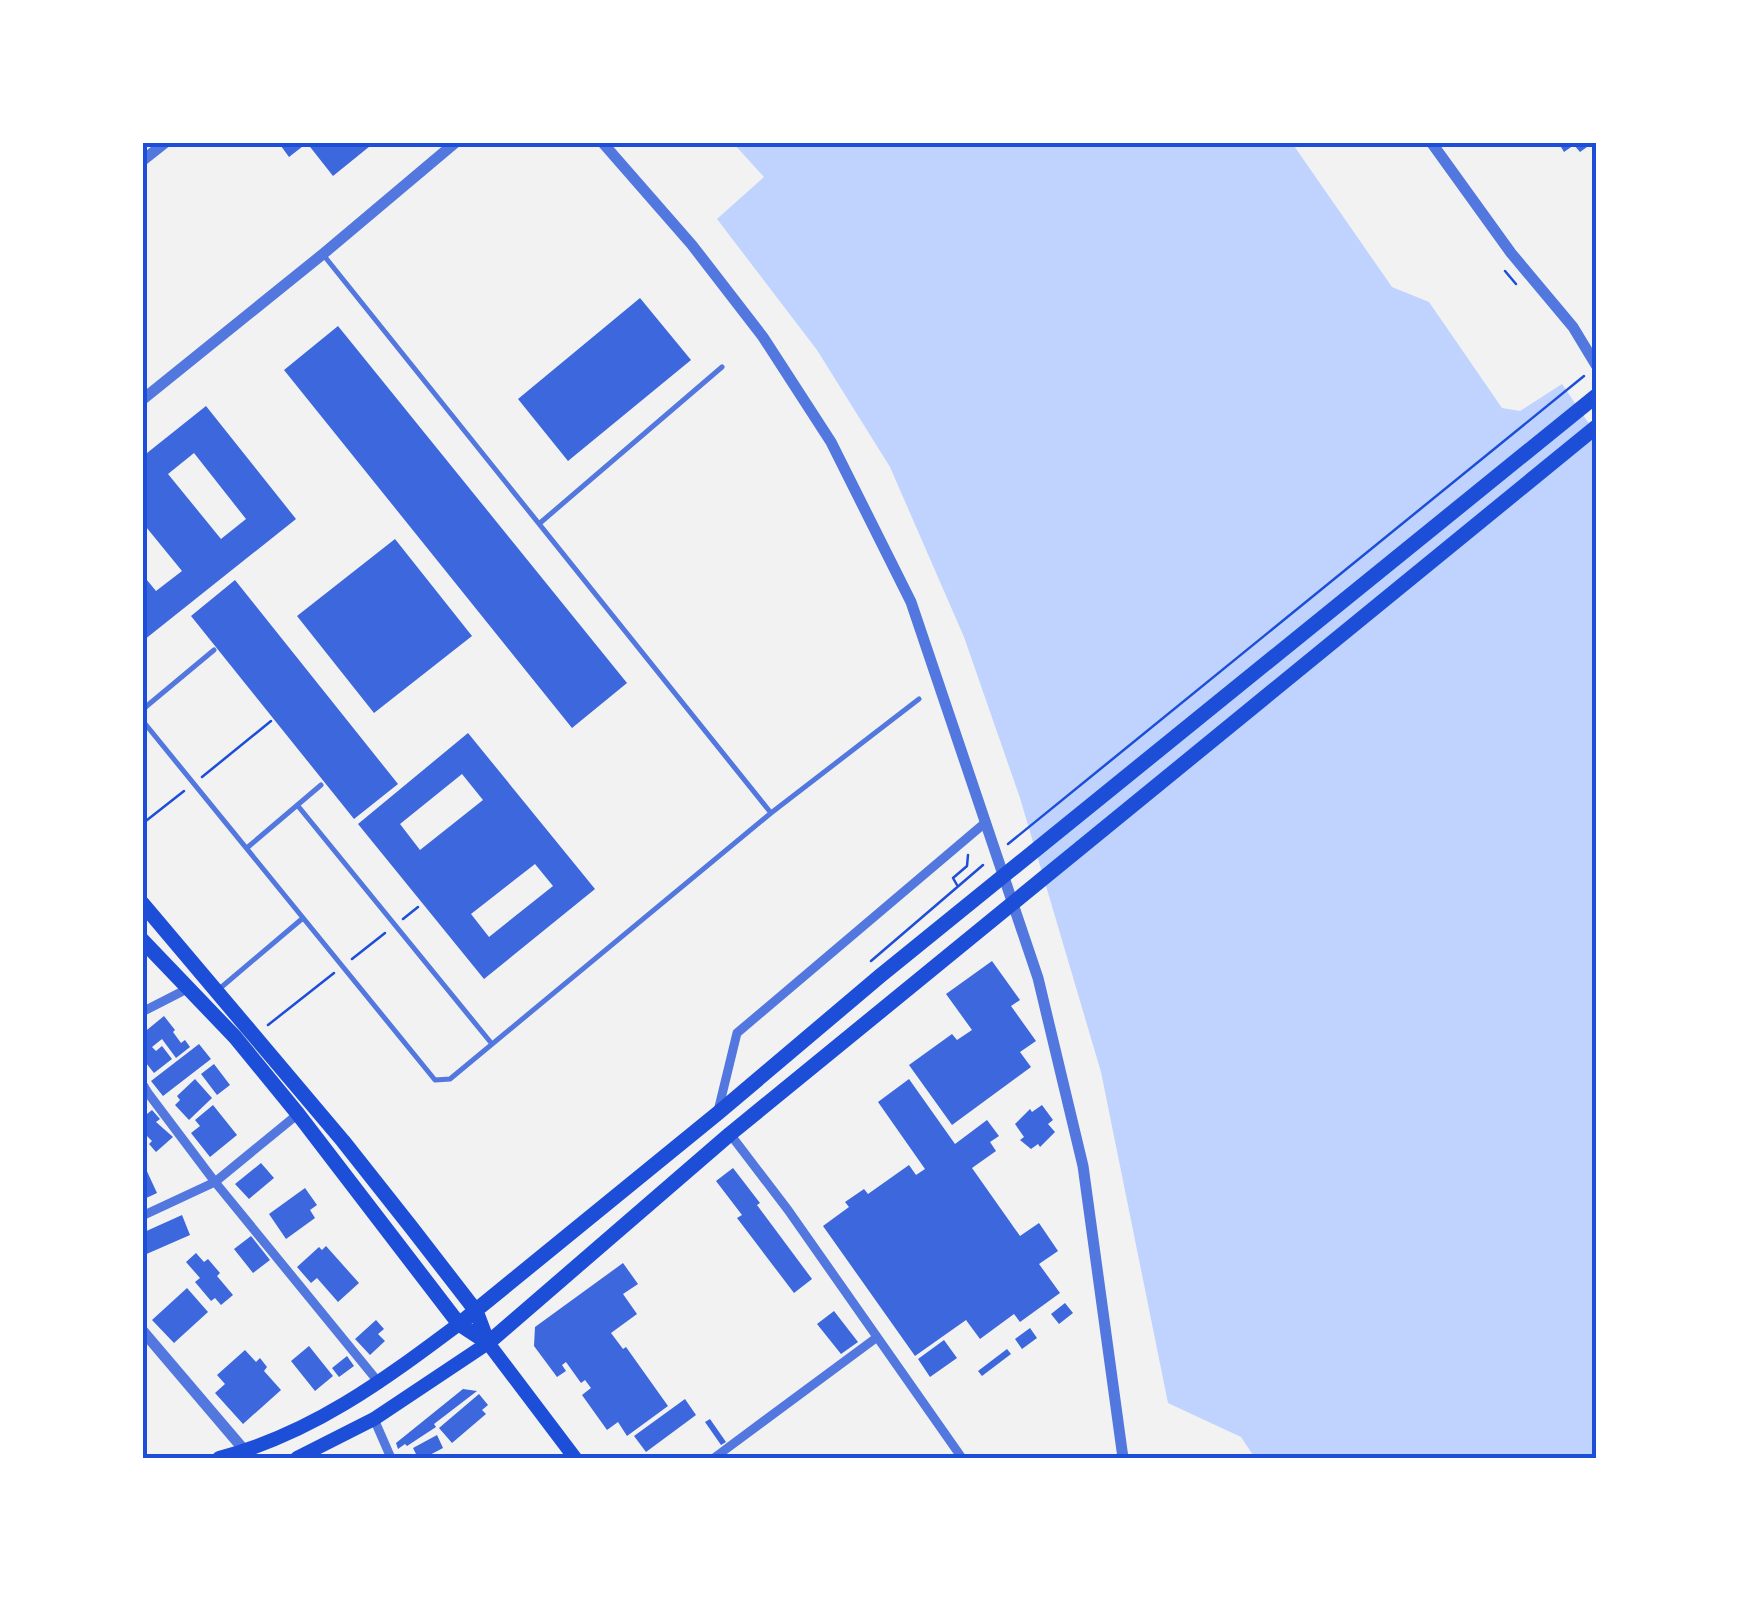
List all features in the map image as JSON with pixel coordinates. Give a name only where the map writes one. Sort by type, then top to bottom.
[{"type":"highway","points":[[459,1324],[880,976],[1596,396]]},
{"type":"highway","points":[[488,1344],[730,1134],[1596,427]]},
{"type":"highway","points":[[142,903],[343,1141],[476,1310],[488,1344]]},
{"type":"highway","points":[[142,940],[235,1036],[459,1324],[488,1344]]},
{"type":"main road","points":[[220,1458],[249,1455],[310,1424],[380,1384],[459,1324]]},
{"type":"main road","points":[[297,1458],[374,1419],[488,1344],[575,1458]]},
{"type":"street","points":[[142,161],[166,142]]},
{"type":"street","points":[[142,400],[456,142]]},
{"type":"street","points":[[602,142],[692,245],[763,337],[831,442],[911,602],[1038,978],[1083,1166],[1120,1456]]},
{"type":"street","points":[[1431,142],[1511,252],[1573,326],[1596,365]]},
{"type":"street","points":[[718,1113],[737,1033],[986,822]]},
{"type":"street","points":[[142,1012],[187,988]]},
{"type":"street","points":[[142,1083],[215,1182],[380,1384]]},
{"type":"street","points":[[142,1216],[215,1182],[298,1114]]},
{"type":"street","points":[[730,1134],[962,1458]]},
{"type":"street","points":[[142,1330],[249,1455]]},
{"type":"street","points":[[714,1458],[876,1338]]},
{"type":"street","points":[[374,1419],[391,1458]]},
{"type":"lane","points":[[323,254],[771,813]]},
{"type":"lane","points":[[540,523],[722,367]]},
{"type":"lane","points":[[142,710],[214,650]]},
{"type":"lane","points":[[142,720],[435,1080],[450,1079],[771,813],[919,699]]},
{"type":"lane","points":[[248,846],[321,785]]},
{"type":"lane","points":[[298,806],[492,1044]]},
{"type":"lane","points":[[201,1003],[303,918]]},
{"type":"path","points":[[1003,849],[1581,378]]},
{"type":"path","points":[[142,824],[271,722]]},
{"type":"path","points":[[958,886],[953,878],[967,866],[968,847]]},
{"type":"path","points":[[866,964],[988,861]]},
{"type":"water","points":[[733,143],[1292,143],[1392,287],[1429,302],[1502,408],[1520,411],[1562,384],[1596,434],[1596,1458],[1255,1458],[1241,1437],[1168,1403],[1101,1072],[1020,798],[964,637],[890,467],[817,350],[717,219],[764,177]]},
{"type":"building","points":[[286,142],[375,142],[333,176],[307,143],[289,157],[281,146]]},
{"type":"building","points":[[1558,142],[1584,142],[1587,147],[1580,152],[1574,145],[1564,152]]},
{"type":"building","points":[[640,298],[691,360],[568,461],[518,399]]},
{"type":"building","points":[[338,326],[627,683],[572,728],[284,370]]},
{"type":"building","points":[[206,406],[296,519],[144,640],[142,574],[156,591],[182,571],[142,522],[142,457]],"holes":[[[194,453],[246,519],[221,539],[168,474]]]},
{"type":"building","points":[[395,539],[472,636],[374,713],[297,616]]},
{"type":"building","points":[[235,580],[398,784],[354,819],[191,616]]},
{"type":"building","points":[[468,733],[595,889],[484,979],[358,824]],"holes":[[[462,774],[483,800],[420,850],[400,824]],[[535,864],[553,886],[489,937],[471,914]]]},
{"type":"building","points":[[992,961],[1020,1000],[1011,1006],[1036,1041],[1020,1052],[1031,1067],[952,1125],[909,1065],[952,1034],[957,1040],[972,1030],[946,994]]},
{"type":"building","points":[[164,1016],[181,1043],[185,1040],[190,1047],[176,1058],[162,1039],[152,1047],[156,1051],[162,1046],[172,1059],[154,1073],[142,1058],[146,1053],[142,1049],[142,1034]]},
{"type":"building","points":[[199,1044],[211,1059],[163,1096],[151,1081]]},
{"type":"building","points":[[214,1064],[230,1085],[217,1095],[201,1074]]},
{"type":"building","points":[[195,1079],[212,1098],[189,1120],[175,1105],[180,1100],[177,1096]]},
{"type":"building","points":[[909,1079],[955,1144],[987,1120],[999,1136],[990,1142],[996,1151],[972,1168],[1020,1236],[1039,1223],[1058,1251],[1039,1264],[1060,1293],[1020,1322],[1014,1314],[980,1339],[966,1320],[915,1356],[823,1226],[849,1207],[845,1202],[864,1189],[868,1194],[909,1165],[916,1175],[925,1169],[878,1102]]},
{"type":"building","points":[[213,1105],[237,1135],[210,1157],[191,1133],[200,1126],[195,1120]]},
{"type":"building","points":[[1042,1105],[1053,1120],[1048,1124],[1055,1132],[1040,1147],[1038,1144],[1031,1149],[1020,1140],[1024,1137],[1015,1124],[1030,1109],[1032,1112]]},
{"type":"building","points":[[152,1110],[160,1119],[156,1122],[173,1137],[156,1152],[149,1144],[152,1141],[142,1135],[142,1118]]},
{"type":"building","points":[[261,1163],[274,1178],[249,1199],[235,1184]]},
{"type":"building","points":[[145,1167],[157,1193],[142,1200],[142,1168]]},
{"type":"building","points":[[733,1168],[812,1279],[794,1293],[737,1218],[742,1215],[716,1181]]},
{"type":"building","points":[[305,1188],[317,1205],[310,1210],[315,1218],[286,1239],[269,1214]]},
{"type":"building","points":[[182,1215],[190,1235],[142,1256],[142,1233]]},
{"type":"building","points":[[251,1236],[270,1260],[253,1273],[234,1249]]},
{"type":"building","points":[[326,1246],[359,1283],[338,1302],[317,1278],[311,1283],[297,1267],[319,1247],[322,1250]]},
{"type":"building","points":[[196,1253],[204,1262],[208,1259],[233,1295],[221,1305],[215,1298],[211,1301],[195,1282],[200,1278],[186,1262]]},
{"type":"building","points":[[623,1263],[638,1284],[623,1294],[637,1314],[611,1333],[623,1349],[626,1347],[668,1406],[627,1436],[618,1422],[607,1430],[582,1395],[591,1388],[585,1380],[581,1383],[566,1362],[562,1365],[566,1371],[557,1377],[534,1346],[535,1327]]},
{"type":"building","points":[[187,1288],[208,1312],[174,1343],[152,1320]]},
{"type":"building","points":[[1065,1303],[1073,1313],[1059,1324],[1051,1314]]},
{"type":"building","points":[[834,1311],[858,1342],[841,1354],[817,1324]]},
{"type":"building","points":[[376,1320],[384,1329],[378,1334],[385,1341],[370,1355],[355,1339]]},
{"type":"building","points":[[1030,1328],[1037,1338],[1022,1349],[1015,1339]]},
{"type":"building","points":[[944,1340],[957,1358],[930,1377],[918,1359]]},
{"type":"building","points":[[309,1346],[333,1376],[315,1391],[291,1361]]},
{"type":"building","points":[[1007,1349],[1011,1354],[982,1376],[978,1371]]},
{"type":"building","points":[[245,1350],[256,1362],[260,1358],[267,1367],[264,1371],[281,1390],[243,1424],[215,1393],[225,1384],[217,1375]]},
{"type":"building","points":[[347,1356],[354,1366],[339,1377],[332,1368]]},
{"type":"building","points":[[463,1389],[477,1391],[434,1424],[436,1427],[398,1449],[396,1443]]},
{"type":"building","points":[[479,1394],[488,1405],[482,1410],[486,1414],[452,1443],[439,1428]]},
{"type":"building","points":[[685,1399],[696,1415],[646,1452],[634,1436]]},
{"type":"building","points":[[710,1419],[726,1442],[721,1445],[705,1422]]},
{"type":"building","points":[[437,1435],[443,1448],[418,1458],[413,1448]]}]
